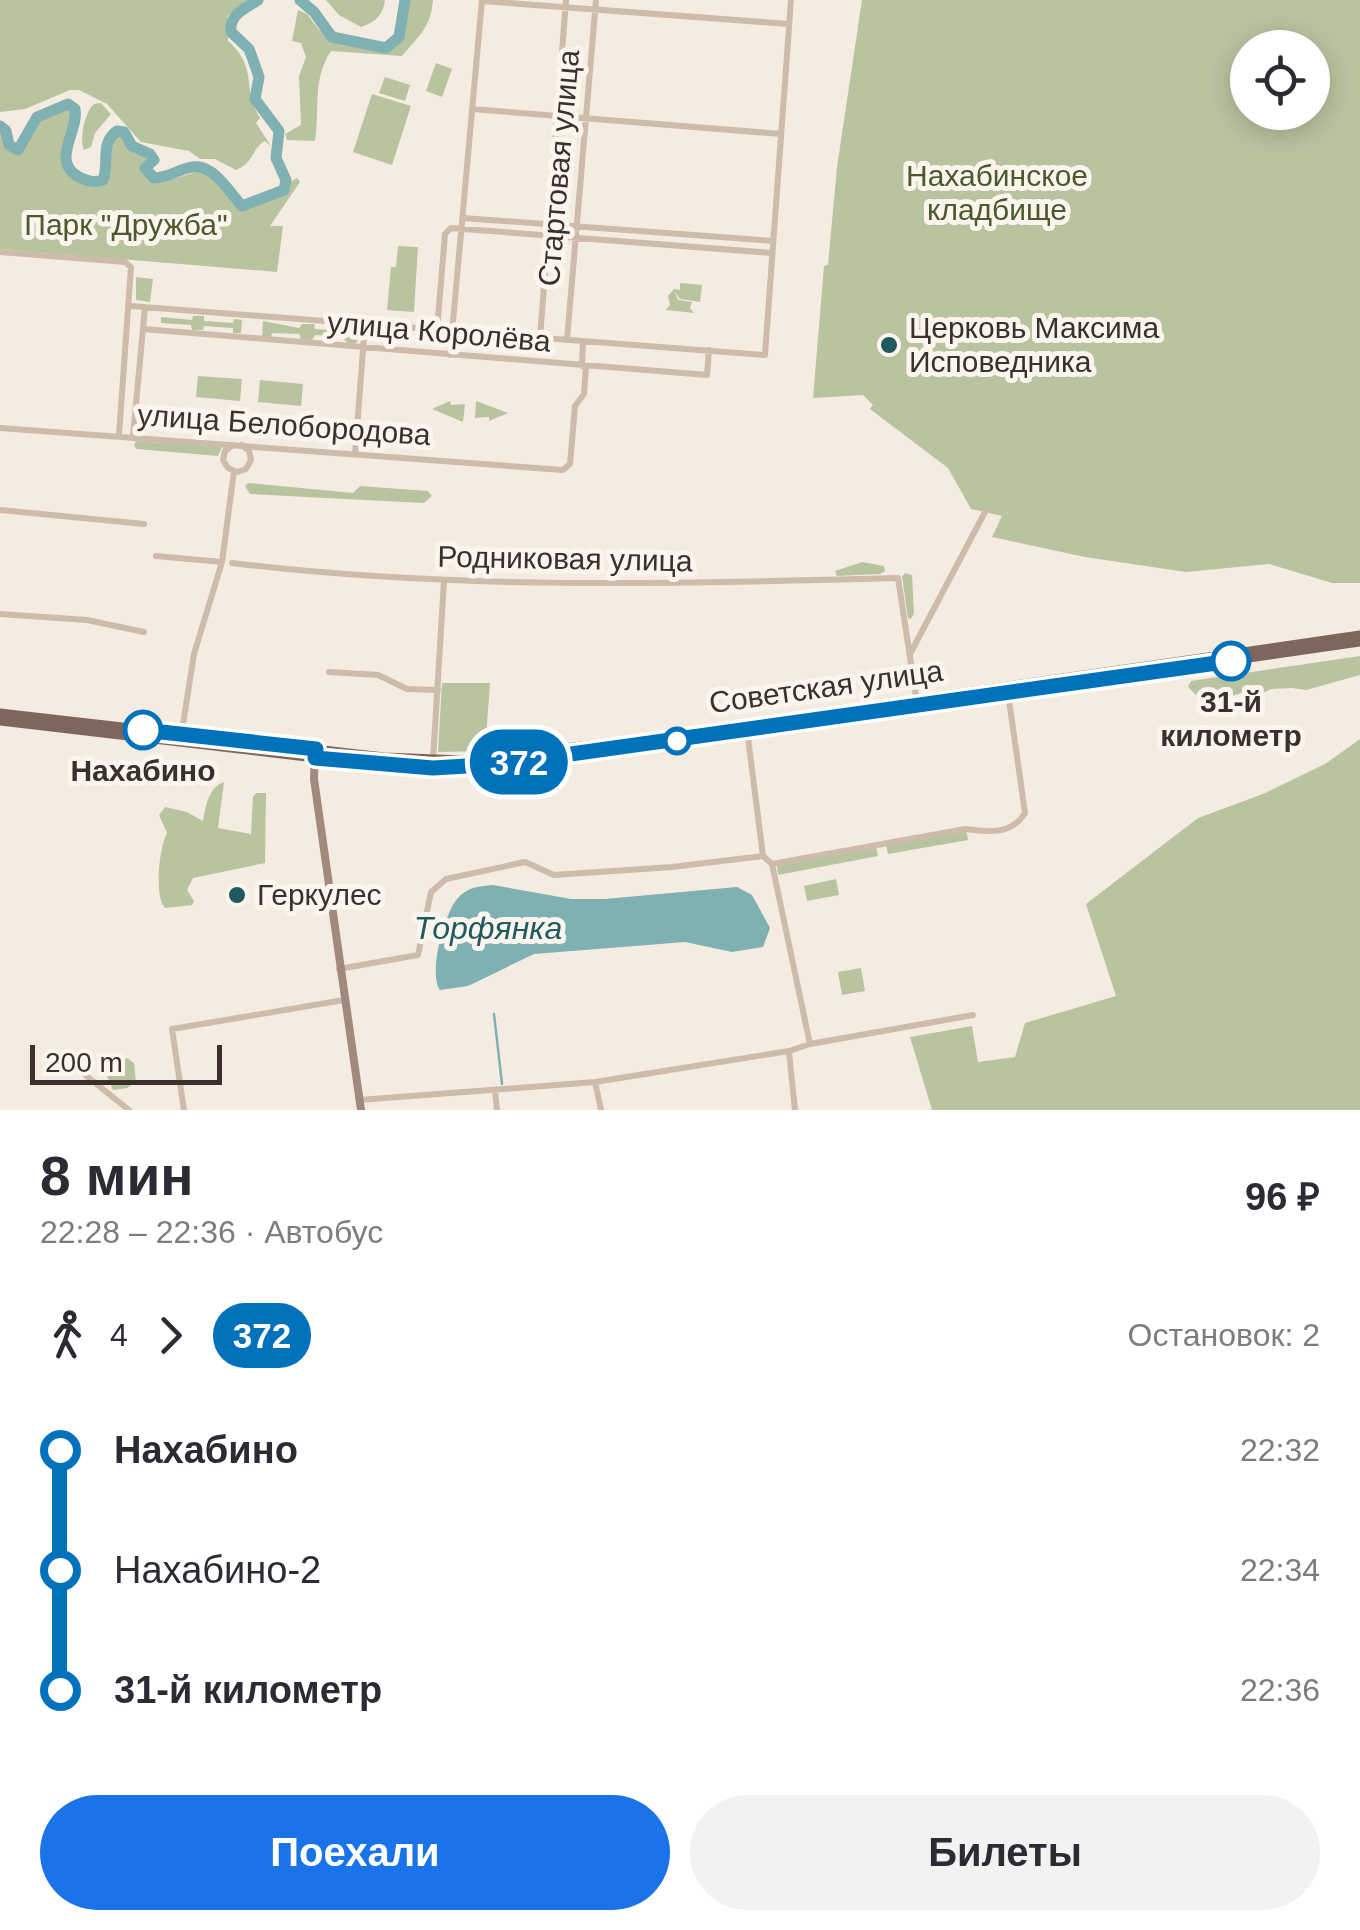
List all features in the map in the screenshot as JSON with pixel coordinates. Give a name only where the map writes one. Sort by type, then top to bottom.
[{"type":"main road","name":"Советская улица","points":[[0,714],[315,754],[464,767],[1360,638]]},
{"type":"main road","name":"Советская улица","points":[[917,702],[1008,693],[1360,638]]},
{"type":"main road","name":"Советская улица","points":[[0,721],[180,738]]},
{"type":"main road","name":"Советская улица","points":[[315,754],[434,761],[746,727]]},
{"type":"main road","points":[[315,754],[314,779],[360,1105]]},
{"type":"street","name":"Стартовая улица","points":[[567,340],[596,0]]},
{"type":"street","points":[[436,330],[445,234],[451,228],[772,253],[791,0]]},
{"type":"street","points":[[450,355],[482,1],[566,4],[595,10],[789,24]]},
{"type":"street","name":"Стартовая улица","points":[[540,338],[566,4]]},
{"type":"street","points":[[472,109],[781,134]]},
{"type":"street","points":[[463,218],[773,241]]},
{"type":"street","points":[[0,252],[125,262],[132,266],[119,435]]},
{"type":"street","name":"улица Королёва","points":[[130,306],[765,354],[772,253]]},
{"type":"street","points":[[133,436],[145,307]]},
{"type":"street","points":[[355,454],[365,324]]},
{"type":"street","name":"улица Королёва","points":[[143,330],[707,376],[709,350]]},
{"type":"street","points":[[583,341],[584,366]]},
{"type":"street","name":"улица Белобородова","points":[[0,428],[564,470],[570,464],[574,406],[584,394],[584,366]]},
{"type":"street","points":[[238,444],[250,453],[250,463],[244,470],[234,471],[223,458],[226,449],[238,444]]},
{"type":"street","points":[[180,738],[194,654],[222,562],[234,471]]},
{"type":"street","points":[[0,510],[144,524]]},
{"type":"street","points":[[917,702],[909,655],[985,512]]},
{"type":"street","points":[[156,556],[222,562]]},
{"type":"street","name":"Родниковая улица","points":[[232,563],[444,581],[584,585],[898,578],[909,655]]},
{"type":"street","points":[[434,761],[444,581]]},
{"type":"street","points":[[0,614],[87,620],[144,632]]},
{"type":"street","points":[[330,672],[378,675],[408,690],[438,690]]},
{"type":"street","points":[[772,864],[966,829],[1003,830],[1021,820],[1025,813],[1008,693]]},
{"type":"street","points":[[746,727],[763,856],[772,864],[810,1044]]},
{"type":"street","points":[[339,969],[418,955],[432,892],[446,879],[526,862],[554,876],[763,856]]},
{"type":"street","points":[[184,1110],[172,1030],[344,1000]]},
{"type":"street","points":[[360,1105],[595,1082],[973,1016]]},
{"type":"street","points":[[789,1051],[796,1110]]},
{"type":"street","points":[[74,1066],[129,1110]]},
{"type":"street","points":[[595,1082],[601,1110]]},
{"type":"street","points":[[495,1091],[497,1110]]},
{"type":"green space","points":[[0,0],[247,0],[228,16],[228,41],[247,69],[251,97],[260,118],[256,123],[271,146],[265,141],[236,170],[215,159],[200,159],[189,151],[141,142],[107,104],[79,90],[25,109],[0,112]]},
{"type":"green space","points":[[326,0],[385,0],[378,17],[361,27],[339,15]]},
{"type":"green space","points":[[403,0],[433,0],[430,17],[419,37],[402,56],[331,51],[319,84],[315,141],[287,140],[285,134],[301,125],[299,76],[306,57],[301,43],[292,41],[298,10],[307,14],[320,31],[329,27],[352,41],[378,46],[395,42],[404,21]]},
{"type":"green space","name":"Нахабинское кладбище","points":[[862,0],[1360,0],[1360,583],[1332,583],[1269,564],[1186,572],[1085,557],[992,537],[1002,516],[971,509],[948,468],[870,409],[873,405],[863,395],[813,398],[824,266],[828,265],[837,167]]},
{"type":"green space","points":[[436,63],[452,69],[442,97],[426,91]]},
{"type":"green space","points":[[385,77],[410,85],[405,101],[379,93]]},
{"type":"green space","points":[[372,94],[411,106],[392,165],[353,152]]},
{"type":"green space","points":[[101,103],[111,114],[95,133],[91,147],[84,150],[86,119],[94,104]]},
{"type":"green space","name":"Парк \"Дружба\"","points":[[66,108],[73,112],[63,153],[80,179],[105,181],[109,175],[106,154],[115,134],[122,135],[134,153],[149,158],[145,172],[148,178],[170,180],[199,171],[240,205],[254,205],[297,178],[300,182],[270,226],[283,226],[277,272],[0,249],[0,131],[12,151],[19,152],[39,120]]},
{"type":"green space","points":[[398,246],[418,247],[414,312],[387,310],[391,267],[396,267]]},
{"type":"green space","points":[[136,277],[153,279],[150,302],[136,300]]},
{"type":"green space","points":[[680,283],[702,285],[700,302],[680,299],[675,292],[678,300],[692,302],[690,308],[694,313],[666,310],[670,305],[668,296],[674,289],[680,290]]},
{"type":"green space","points":[[193,316],[204,316],[204,321],[242,320],[241,333],[233,333],[233,328],[204,326],[203,330],[192,330],[191,325],[161,323],[161,317],[192,320]]},
{"type":"green space","points":[[263,321],[299,328],[302,324],[314,324],[315,329],[342,331],[352,325],[361,336],[355,344],[349,344],[342,337],[315,335],[312,340],[301,339],[299,334],[262,336]]},
{"type":"green space","points":[[198,376],[242,379],[240,401],[196,397]]},
{"type":"green space","points":[[260,380],[303,384],[301,406],[258,402]]},
{"type":"green space","points":[[450,401],[451,405],[465,404],[463,422],[432,409]]},
{"type":"green space","points":[[476,401],[508,413],[489,421],[489,417],[475,418]]},
{"type":"green space","points":[[136,441],[222,447],[218,456],[137,449]]},
{"type":"green space","points":[[248,483],[353,493],[360,486],[428,491],[432,496],[424,503],[250,494],[245,486]]},
{"type":"green space","points":[[862,562],[884,566],[885,571],[837,576],[835,571]]},
{"type":"green space","points":[[912,575],[911,619],[902,576]]},
{"type":"green space","points":[[1360,656],[1360,675],[1306,690],[1271,689],[1259,695],[1245,692],[1225,698],[1198,697],[1188,687],[1191,681]]},
{"type":"green space","points":[[442,683],[490,683],[485,751],[438,752]]},
{"type":"green space","points":[[1360,739],[1360,1110],[932,1110],[910,1037],[972,1026],[978,1062],[1015,1057],[1025,1023],[1116,996],[1086,904],[1198,818],[1263,794],[1325,764]]},
{"type":"green space","points":[[224,782],[218,828],[251,834],[253,797],[266,793],[265,863],[193,878],[187,890],[194,901],[192,905],[165,908],[159,872],[167,833],[159,815],[165,807],[203,821],[211,793]]},
{"type":"green space","points":[[966,830],[968,840],[888,854],[886,845]]},
{"type":"green space","points":[[876,847],[878,856],[778,875],[777,865]]},
{"type":"green space","points":[[836,879],[839,895],[807,901],[804,886]]},
{"type":"green space","points":[[861,968],[865,991],[842,995],[838,972]]},
{"type":"green space","points":[[127,1058],[134,1063],[136,1082],[113,1090],[107,1076],[110,1066]]},
{"type":"water","name":"Торфянка","points":[[493,885],[571,899],[737,887],[752,895],[770,928],[763,947],[732,952],[685,942],[534,954],[468,986],[440,990],[437,958],[452,907],[469,890]]},
{"type":"waterway","points":[[0,126],[6,131],[9,145],[18,150],[37,117],[68,104],[75,109],[75,118],[67,163],[85,180],[103,180],[108,142],[117,131],[124,132],[132,146],[150,154],[154,160],[145,168],[154,178],[200,167],[214,174],[242,206],[284,190],[286,180],[276,158],[279,131],[255,99],[259,77],[249,49],[231,32],[235,17],[258,0]]},
{"type":"waterway","points":[[300,0],[332,37],[386,48],[399,37],[405,0]]},
{"type":"waterway","points":[[494,1014],[502,1084]]},
{"type":"bus line","name":"372","points":[[143,730],[316,749],[315,758],[464,767],[582,754],[1231,661]]},
{"type":"place","name":"Церковь Максима Исповедника","points":[[889,345]]},
{"type":"place","name":"31-й километр","points":[[1231,661]]},
{"type":"place","name":"Нахабино","points":[[143,730]]},
{"type":"place","name":"Геркулес","points":[[237,895]]}]
